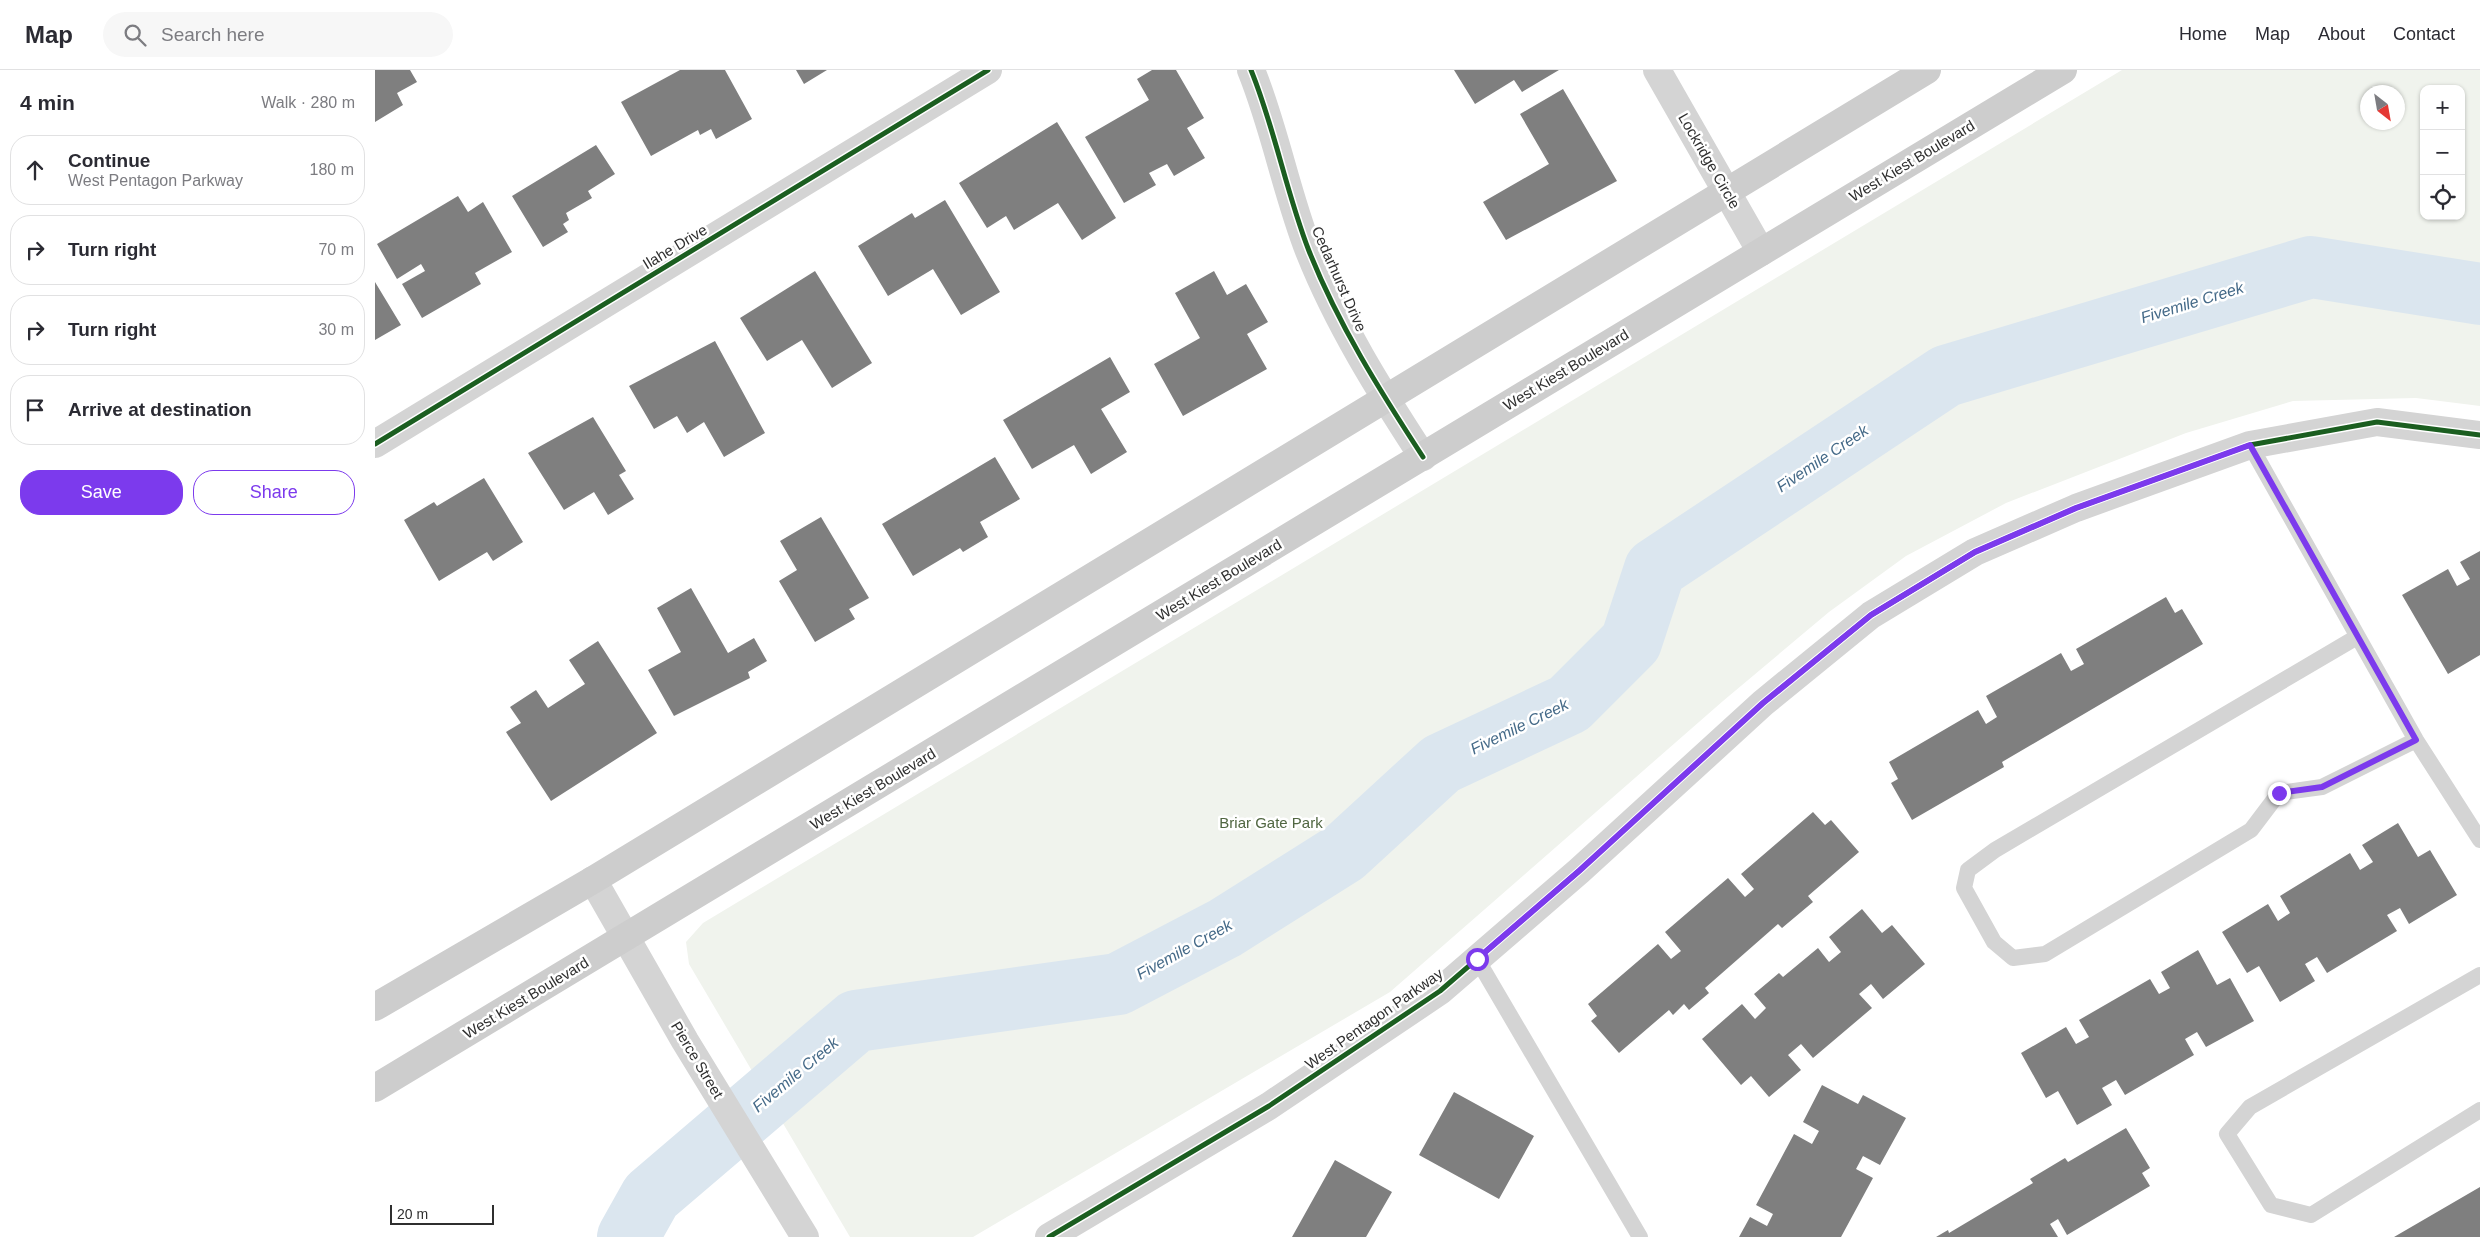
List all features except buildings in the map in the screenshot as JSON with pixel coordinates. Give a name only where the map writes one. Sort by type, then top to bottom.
[{"type":"main road","points":[[375,1007],[593,880],[1927,70]]},
{"type":"main road","name":"West Kiest Boulevard","points":[[375,1088],[2063,70]]},
{"type":"street","name":"Ilahe Drive","points":[[375,444],[988,70]]},
{"type":"street","name":"Cedarhurst Drive","points":[[1251,70],[1264,103],[1309,250],[1339,319],[1384,398],[1423,457]]},
{"type":"street","name":"Lockridge Circle","points":[[1657,70],[1761,252]]},
{"type":"street","name":"West Pentagon Parkway","points":[[1049,1237],[1269,1106],[1440,990],[1579,871],[1763,703],[1871,615],[1975,552],[2076,508],[2250,445],[2377,422],[2480,435]]},
{"type":"street","name":"Pierce Street","points":[[593,880],[685,1041],[805,1237]]},
{"type":"lane","points":[[2250,445],[2416,740],[2480,840]]},
{"type":"lane","points":[[2357,637],[1995,850],[1968,870],[1964,888],[1994,942],[2013,958],[2045,954],[2251,830],[2279,793],[2322,787],[2416,740]]},
{"type":"lane","points":[[1477,959],[1640,1237]]},
{"type":"lane","points":[[2480,975],[2250,1107],[2227,1134],[2271,1205],[2311,1215],[2480,1110]]},
{"type":"green space","name":"Briar Gate Park","points":[[2122,70],[2480,70],[2480,406],[2416,398],[2293,401],[2186,433],[2006,503],[1906,556],[1829,612],[1723,701],[1390,992],[973,1237],[850,1237],[689,964],[686,942],[703,923]]},
{"type":"waterway","name":"Fivemile Creek","points":[[628,1237],[651,1196],[856,1021],[1118,984],[1225,928],[1344,853],[1441,764],[1569,704],[1631,642],[1655,569],[1946,376],[2311,267],[2480,294]]},
{"type":"cycle path","points":[[375,444],[988,70]]},
{"type":"cycle path","points":[[1251,70],[1267,115],[1301,229],[1320,278],[1346,331],[1423,457]]},
{"type":"cycle path","points":[[1049,1237],[1269,1106],[1440,991],[1579,871],[1763,703],[1871,615],[1975,552],[2076,508],[2250,445],[2377,422],[2480,435]]},
{"type":"route","points":[[1477,959],[1579,871],[1763,703],[1871,615],[1975,552],[2076,508],[2250,445],[2416,740],[2322,787],[2279,793]]}]
